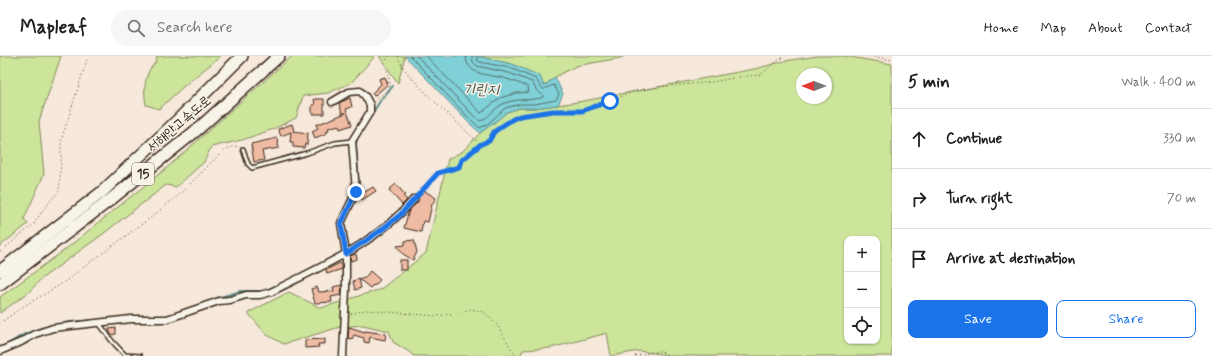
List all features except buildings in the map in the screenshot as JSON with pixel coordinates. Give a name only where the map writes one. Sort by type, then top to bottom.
[{"type":"highway","name":"서해안고속도로","points":[[0,271],[102,192],[180,118],[242,56]]},
{"type":"highway","name":"서해안고속도로","points":[[0,284],[110,200],[198,130],[279,56]]},
{"type":"street","points":[[332,102],[348,92],[360,91],[370,104],[370,112],[352,141],[356,192],[341,224],[346,254],[343,356]]},
{"type":"street","points":[[0,351],[35,334],[53,328],[131,319],[167,319],[219,301],[230,300],[246,295],[260,295],[271,292],[346,254],[395,219],[414,199]]},
{"type":"lane","points":[[243,149],[248,164],[252,168],[307,153],[335,143],[352,141]]},
{"type":"lane","points":[[99,323],[112,341],[125,355],[140,356]]},
{"type":"path","points":[[370,112],[378,98],[389,89],[390,83],[385,62],[388,56]]},
{"type":"path","points":[[398,56],[399,61],[408,75],[481,144]]},
{"type":"path","points":[[414,199],[438,173],[459,167],[462,160],[481,144],[489,141],[494,132],[520,116],[553,111],[582,111],[636,91],[760,75],[784,56]]},
{"type":"path","points":[[870,56],[892,60]]},
{"type":"path","points":[[0,252],[34,224],[42,211],[59,191],[61,140],[87,60]]},
{"type":"path","points":[[0,323],[24,306],[60,285],[154,215],[180,194],[224,150],[236,146],[243,149]]},
{"type":"path","points":[[345,316],[365,310],[437,316],[458,313],[471,309],[484,312],[497,325],[516,356]]},
{"type":"path","points":[[635,356],[660,351],[668,356]]},
{"type":"green space","points":[[0,56],[61,56],[39,121],[44,174],[24,219],[28,224],[0,246]]},
{"type":"green space","points":[[157,56],[221,56],[185,85],[159,109],[146,105],[145,93],[148,73],[156,61]]},
{"type":"green space","points":[[292,56],[375,56],[351,83],[328,93],[303,96],[296,118],[271,130],[242,140],[211,147],[204,162],[176,187],[166,185],[103,234],[41,279],[29,292],[0,313],[0,297],[62,252],[169,166]]},
{"type":"green space","points":[[379,56],[405,56],[398,83]]},
{"type":"green space","points":[[477,56],[625,56],[576,66],[555,77],[544,86]]},
{"type":"green space","points":[[818,56],[844,56],[892,64],[892,356],[674,356],[639,351],[611,356],[607,333],[551,348],[523,350],[520,356],[413,356],[411,353],[393,342],[389,331],[363,325],[340,327],[284,344],[267,335],[248,313],[289,292],[321,308],[381,289],[426,253],[448,159],[463,151],[480,133],[507,112],[520,108],[535,108],[578,102],[759,68],[784,61]]},
{"type":"water","name":"기린지","points":[[405,56],[477,56],[512,64],[540,76],[544,86],[555,77],[563,94],[558,105],[520,108],[507,112],[480,133]]},
{"type":"waterway","points":[[364,127],[382,98],[393,86]]},
{"type":"waterway","points":[[358,136],[356,144],[359,187]]},
{"type":"waterway","points":[[344,226],[347,217]]},
{"type":"waterway","points":[[345,232],[348,245]]},
{"type":"waterway","points":[[217,298],[241,291],[264,291],[282,283]]},
{"type":"waterway","points":[[0,347],[7,345],[25,334],[51,325],[96,320]]},
{"type":"route","points":[[356,192],[341,224],[346,254],[380,231],[400,215],[438,173],[459,167],[462,160],[481,144],[489,141],[494,132],[513,119],[520,116],[553,111],[582,111],[610,101]]}]
